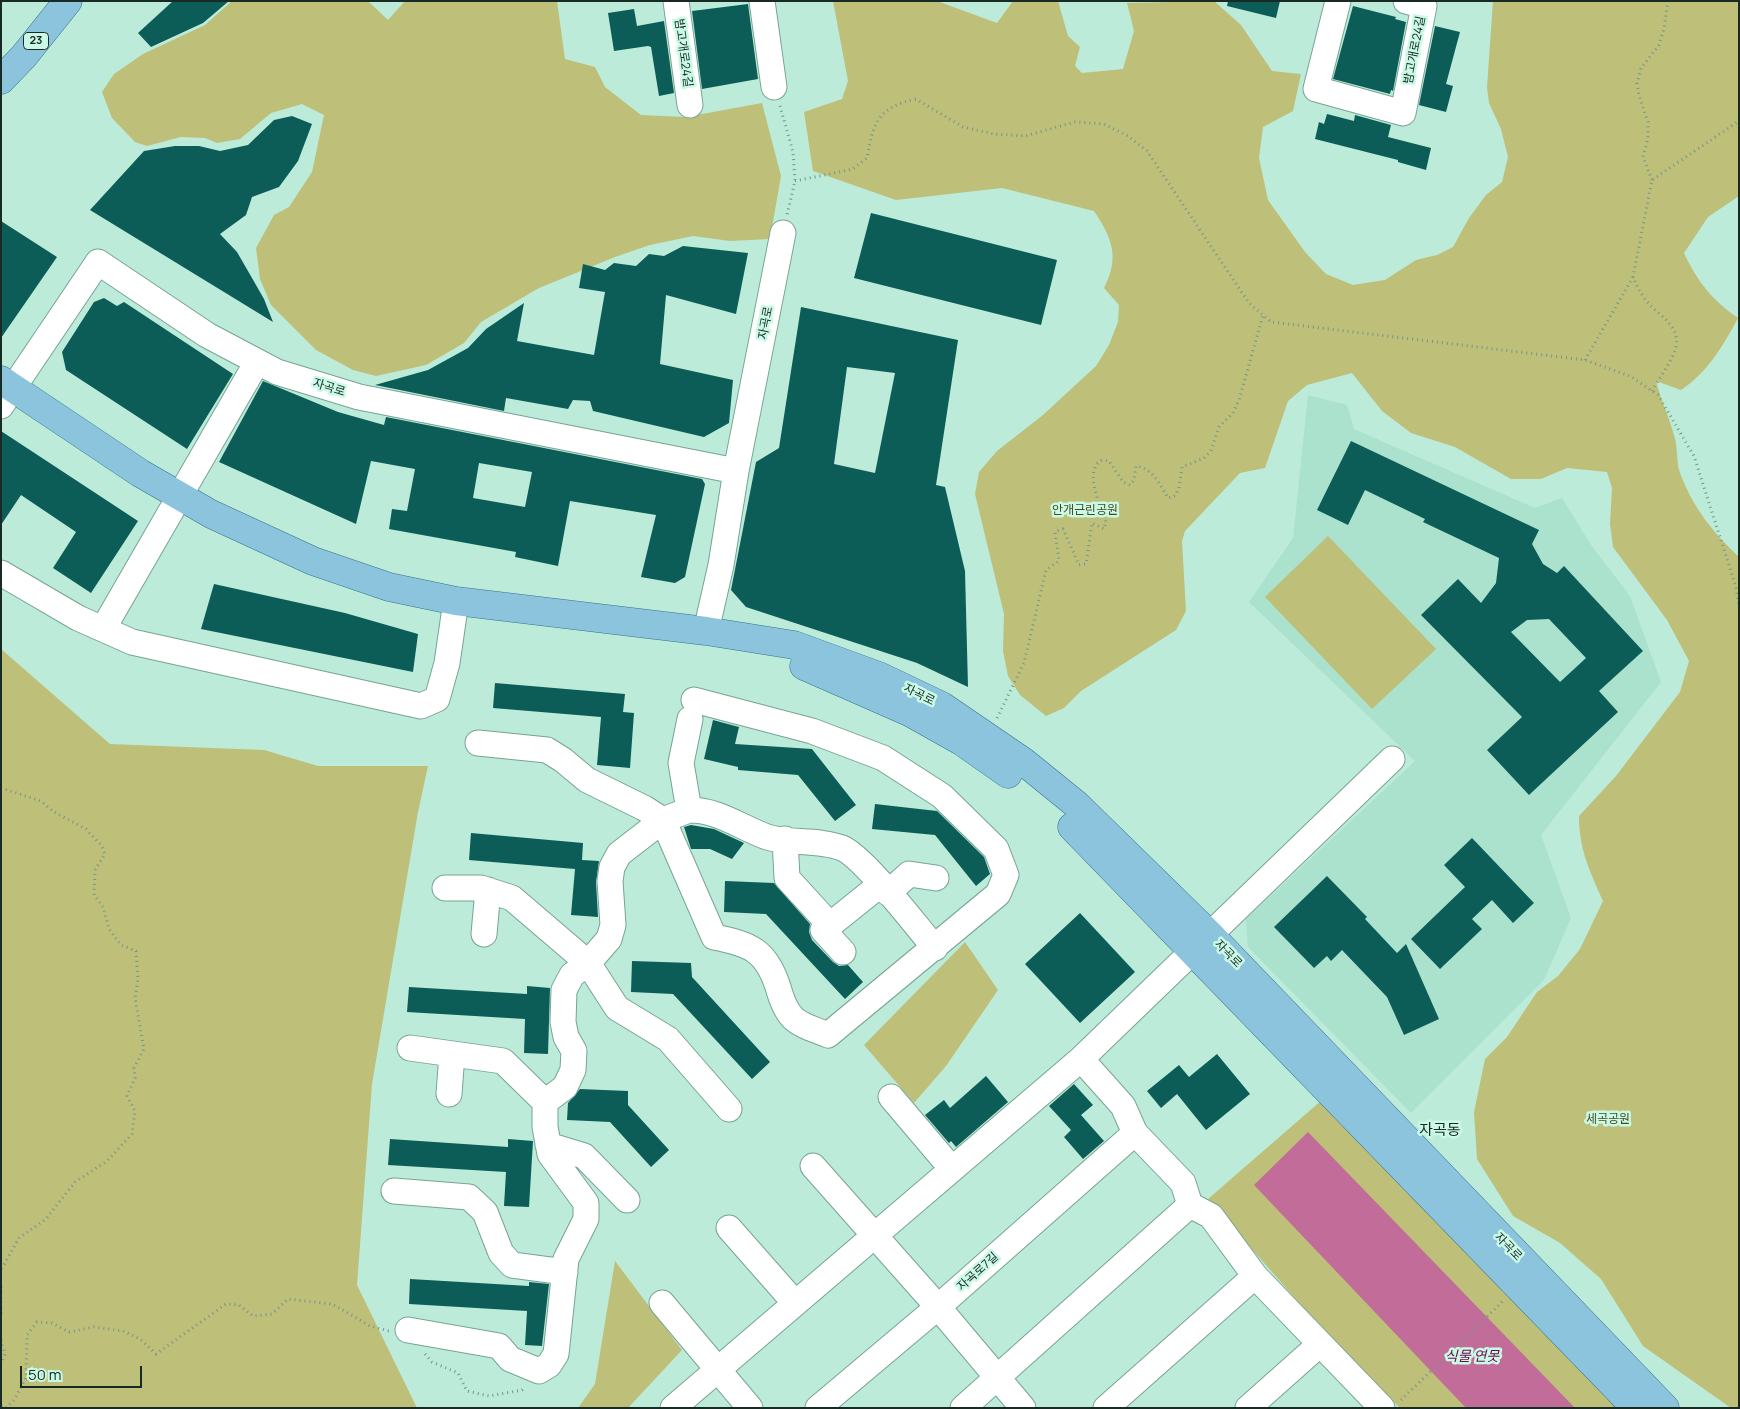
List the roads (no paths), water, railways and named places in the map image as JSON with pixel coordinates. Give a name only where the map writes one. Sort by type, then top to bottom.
[{"type":"main road","name":"23","points":[[1,80],[24,56],[68,1]]},
{"type":"main road","name":"자곡로","points":[[5,391],[180,497],[211,514],[313,561],[389,586],[456,601],[706,631],[794,645],[879,676],[942,706],[1024,762],[1077,805],[1202,943],[1636,1408]]},
{"type":"main road","name":"자곡로","points":[[706,631],[786,659],[911,713],[961,741],[1012,776],[1065,819],[1202,943],[1665,1408]]},
{"type":"street","name":"밤고개로24길","points":[[676,1],[690,105]]},
{"type":"street","points":[[762,1],[774,87]]},
{"type":"street","name":"밤고개로24길","points":[[1338,1],[1316,89],[1403,112],[1424,6],[1406,1]]},
{"type":"street","name":"자곡로","points":[[706,631],[783,233]]},
{"type":"street","name":"자곡로","points":[[5,391],[98,262],[207,334],[277,372],[359,398],[736,471]]},
{"type":"street","points":[[103,629],[257,362]]},
{"type":"street","points":[[1,572],[34,594],[132,642],[421,706],[437,699],[447,663],[456,601]]},
{"type":"street","points":[[478,743],[547,750],[564,760],[587,780],[644,808],[663,820],[714,937],[739,942],[761,953],[772,969],[783,1003],[794,1019],[828,1035],[998,894],[1006,875],[996,849],[942,796],[883,758],[812,731],[692,709],[681,763],[689,810]]},
{"type":"street","points":[[673,1408],[1081,1059],[1392,759]]},
{"type":"street","points":[[545,1102],[565,1087],[573,1070],[574,1051],[566,1036],[563,1022],[564,990],[572,975],[588,963],[609,939],[613,925],[610,881],[612,867],[619,854],[663,820],[689,810],[698,810],[736,822],[769,837],[812,841],[844,849],[871,872],[935,948]]},
{"type":"street","points":[[785,839],[787,878],[830,925]]},
{"type":"street","points":[[843,952],[824,930],[830,925],[909,874],[936,878]]},
{"type":"street","points":[[445,888],[482,888],[512,898],[588,963],[617,1008],[668,1040],[680,1069],[729,1109]]},
{"type":"street","points":[[484,934],[488,890]]},
{"type":"street","points":[[409,1338],[499,1346],[510,1359],[539,1371],[549,1366],[556,1354],[566,1259],[586,1219],[586,1203],[550,1154],[545,1127],[545,1102],[503,1061],[410,1048]]},
{"type":"street","points":[[449,1094],[452,1054]]},
{"type":"street","points":[[1081,1059],[1123,1106],[1134,1133],[1183,1183],[1190,1205],[1211,1216],[1254,1276],[1320,1344],[1390,1405]]},
{"type":"street","points":[[891,1097],[952,1169]]},
{"type":"street","name":"자곡로7길","points":[[818,1408],[938,1307],[1134,1133]]},
{"type":"street","points":[[548,1144],[584,1156],[626,1200]]},
{"type":"street","points":[[813,1166],[938,1307],[1023,1408]]},
{"type":"street","points":[[394,1191],[469,1197],[485,1212],[501,1253],[512,1265],[565,1272]]},
{"type":"street","points":[[963,1408],[1190,1205]]},
{"type":"street","points":[[729,1228],[795,1303]]},
{"type":"street","points":[[1106,1408],[1254,1276]]},
{"type":"street","points":[[662,1303],[750,1408]]},
{"type":"street","points":[[1248,1408],[1320,1344]]},
{"type":"water","name":"식물 연못","points":[[1308,1132],[1575,1408],[1466,1408],[1254,1185]]},
{"type":"district","name":"자곡동","points":[[1440,1131]]},
{"type":"park label","name":"안개근린공원","points":[[1085,511]]},
{"type":"park label","name":"세곡공원","points":[[1608,1120]]}]
